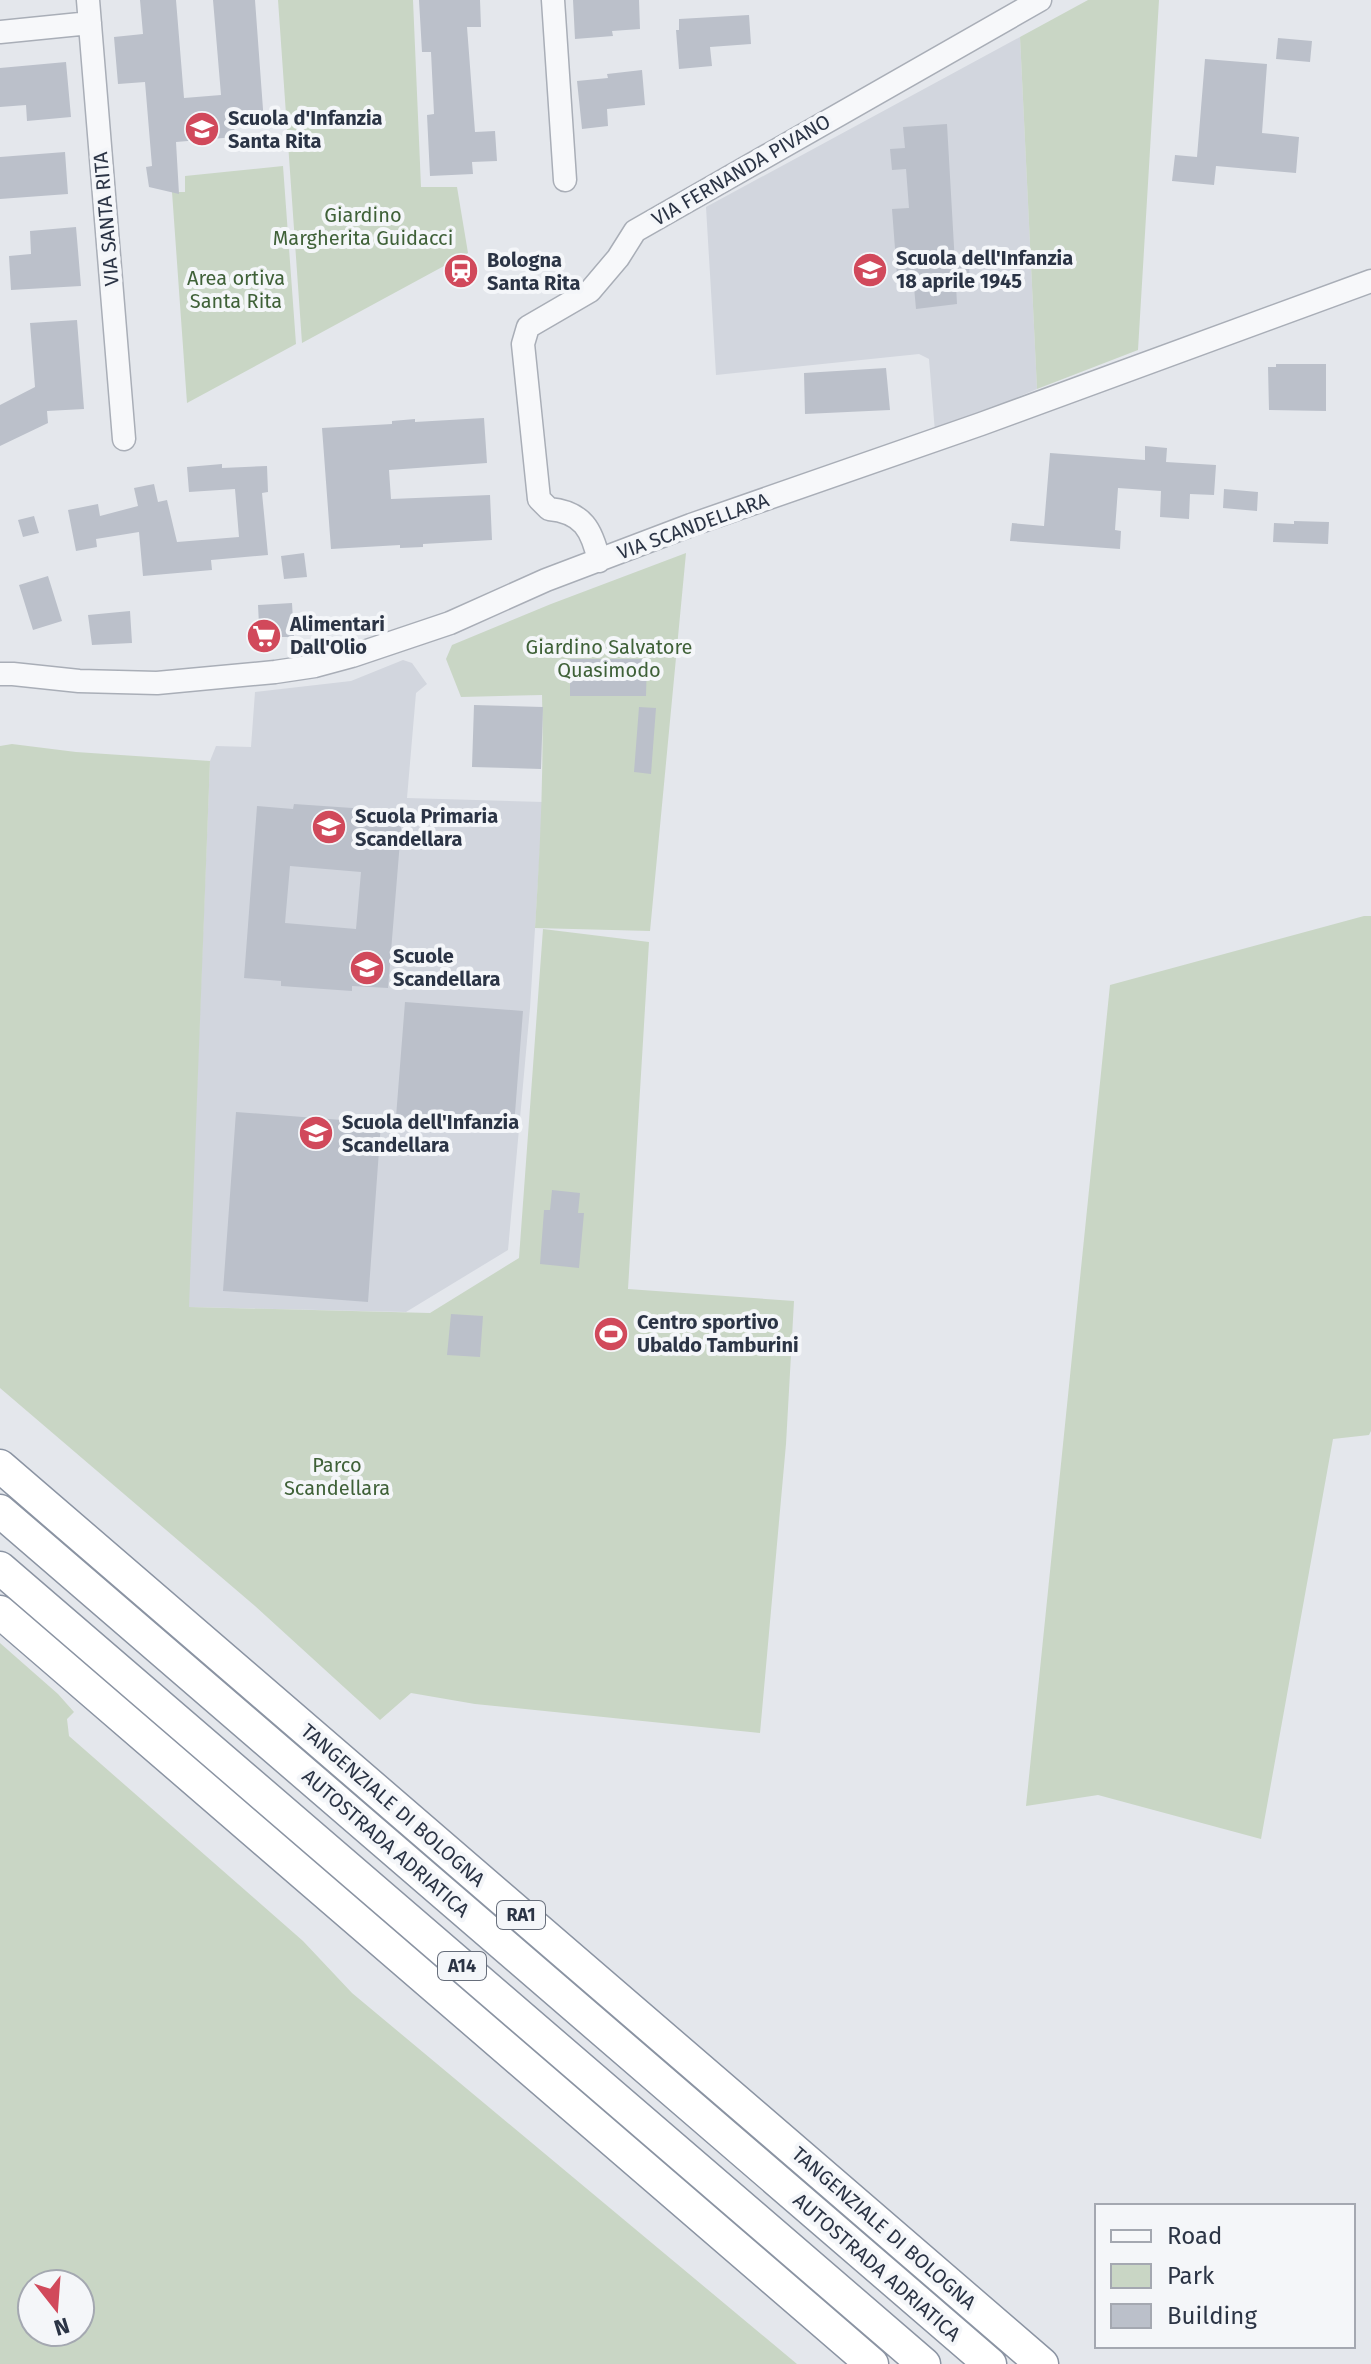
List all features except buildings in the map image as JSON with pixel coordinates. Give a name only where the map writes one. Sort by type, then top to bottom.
[{"type":"highway","name":"TANGENZIALE DI BOLOGNA","points":[[0,1466],[1042,2364]]},
{"type":"highway","name":"AUTOSTRADA ADRIATICA","points":[[0,1511],[990,2364]]},
{"type":"highway","name":"A14","points":[[0,1568],[924,2364]]},
{"type":"highway","points":[[0,1612],[872,2364]]},
{"type":"highway","points":[[685,2203],[847,2364]]},
{"type":"street","name":"VIA SANTA RITA","points":[[88,0],[124,439]]},
{"type":"street","points":[[553,0],[565,180]]},
{"type":"street","name":"VIA FERNANDA PIVANO","points":[[599,561],[594,538],[584,523],[567,511],[549,509],[539,499],[523,344],[528,327],[590,291],[618,258],[635,231],[1040,0]]},
{"type":"street","points":[[0,32],[90,23]]},
{"type":"street","name":"VIA SCANDELLARA","points":[[0,674],[79,681],[157,683],[315,666],[450,623],[546,580],[691,525],[981,424],[1371,281]]},
{"type":"shaded area","name":"Scuola dell'Infanzia 18 aprile 1945","points":[[1020,37],[1037,389],[935,432],[929,359],[919,354],[716,375],[706,207]]},
{"type":"shaded area","name":"Scuole Scandellara","points":[[403,660],[412,663],[427,684],[416,693],[407,798],[543,802],[530,1008],[508,1250],[406,1312],[188,1307],[210,761],[216,746],[251,747],[255,692],[351,681]]},
{"type":"green space","name":"Giardino Margherita Guidacci","points":[[278,0],[413,0],[421,187],[457,187],[468,253],[302,343]]},
{"type":"green space","points":[[1088,0],[1159,0],[1138,350],[1037,389],[1020,37]]},
{"type":"green space","name":"Area ortiva Santa Rita","points":[[283,166],[296,344],[187,403],[172,192],[185,192],[185,176]]},
{"type":"green space","name":"Giardino Salvatore Quasimodo","points":[[686,553],[650,931],[535,928],[541,812],[542,695],[461,697],[446,659],[452,645]]},
{"type":"green space","name":"Parco Scandellara","points":[[12,744],[76,752],[210,761],[189,1307],[430,1313],[519,1258],[543,929],[649,942],[628,1289],[794,1301],[786,1444],[760,1733],[475,1704],[411,1693],[380,1720],[255,1606],[0,1388],[0,746]]},
{"type":"green space","points":[[1371,916],[1371,1431],[1369,1435],[1333,1439],[1261,1839],[1098,1795],[1026,1806],[1110,985]]},
{"type":"green space","points":[[0,1643],[74,1712],[67,1719],[69,1736],[303,1941],[352,1993],[797,2364],[0,2364]]},
{"type":"place","name":"Scuola d'Infanzia Santa Rita","points":[[202,129]]},
{"type":"place","name":"Scuola dell'Infanzia 18 aprile 1945","points":[[870,270]]},
{"type":"place","name":"Bologna Santa Rita","points":[[461,271]]},
{"type":"place","name":"Alimentari Dall'Olio","points":[[264,636]]},
{"type":"place","name":"Scuola Primaria Scandellara","points":[[329,827]]},
{"type":"place","name":"Scuole Scandellara","points":[[367,968]]},
{"type":"place","name":"Scuola dell'Infanzia Scandellara","points":[[316,1133]]},
{"type":"place","name":"Centro sportivo Ubaldo Tamburini","points":[[611,1334]]}]
